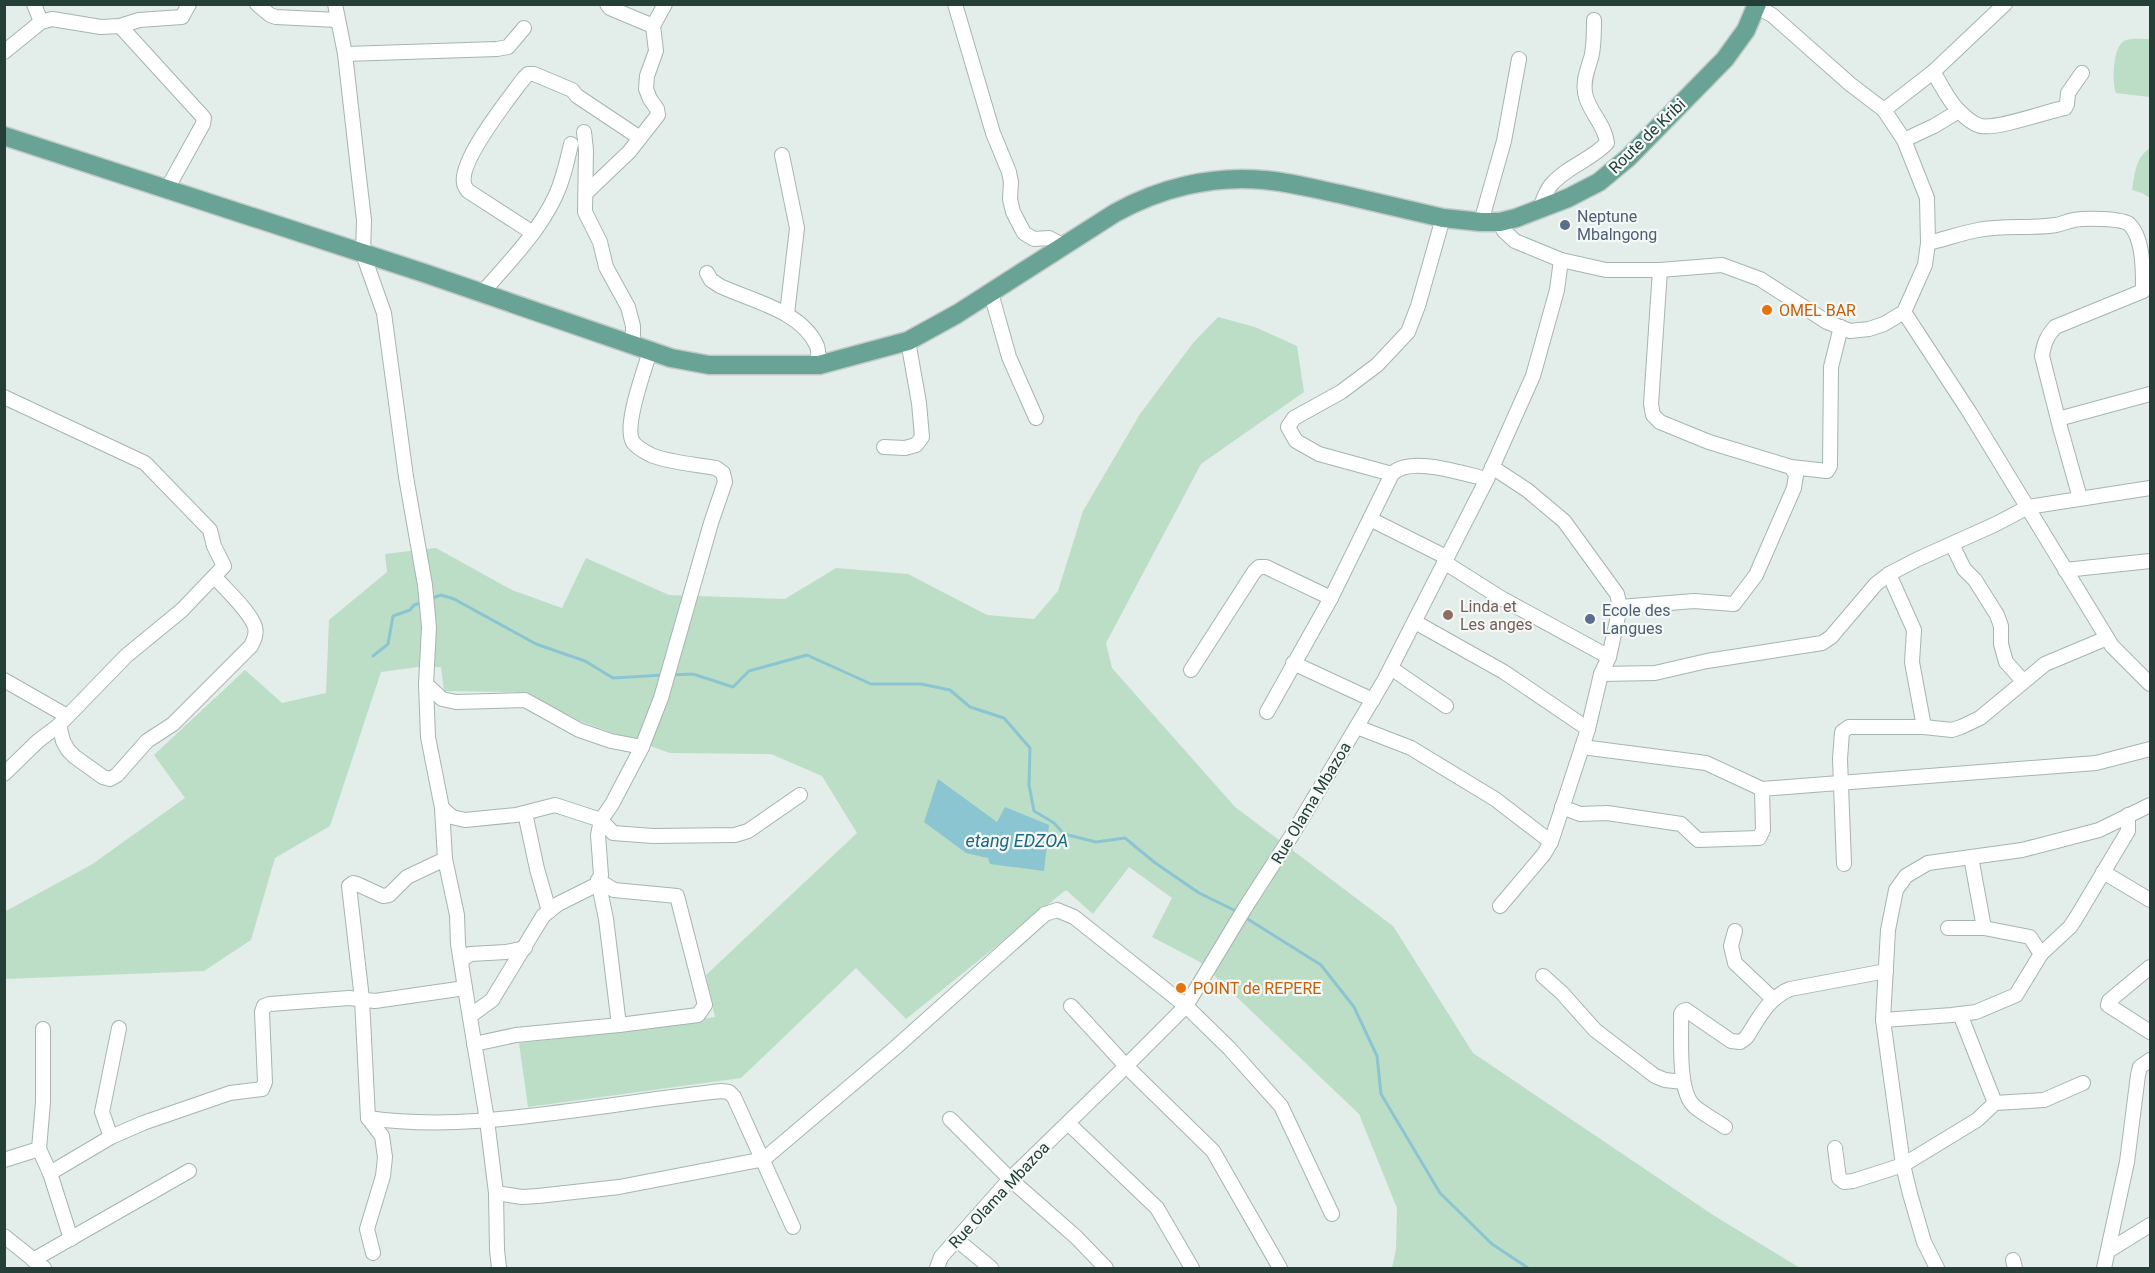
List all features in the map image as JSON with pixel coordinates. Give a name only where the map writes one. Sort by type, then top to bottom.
[{"type":"main road","name":"Route de Kribi","points":[[1490,222],[1539,211],[1599,182],[1629,157],[1725,59],[1746,30],[1757,6]]},
{"type":"main road","points":[[4,136],[482,293],[671,358],[710,365],[819,365],[908,341],[991,293],[1114,213],[1155,194],[1198,183],[1263,180],[1305,186],[1443,218],[1490,222]]},
{"type":"street","points":[[34,4],[41,22]]},
{"type":"street","points":[[4,52],[41,22],[52,19],[101,27],[120,26],[139,20],[182,17],[189,4]]},
{"type":"street","points":[[257,4],[276,17],[337,20]]},
{"type":"street","points":[[335,4],[345,54],[364,220],[363,254],[384,313],[406,477],[425,585],[429,627],[426,684],[428,737],[442,808],[445,859],[457,915],[461,962],[487,1120],[496,1193],[499,1269]]},
{"type":"street","points":[[607,4],[610,8],[653,26]]},
{"type":"street","points":[[586,193],[604,178],[658,115],[646,89],[646,76],[656,51],[653,26],[665,4]]},
{"type":"street","points":[[955,4],[993,133],[1009,172],[1013,212],[1024,233],[1034,239],[1049,238],[1062,245]]},
{"type":"street","points":[[1884,110],[1933,72],[2005,4]]},
{"type":"street","points":[[1519,59],[1490,222],[1515,241],[1561,260],[1606,270],[1660,270],[1722,265],[1760,279],[1827,322],[1850,330],[1869,329],[1884,324],[1904,312],[1925,265],[1929,243],[1927,198],[1904,140],[1884,110],[1848,82],[1772,15],[1757,6]]},
{"type":"street","points":[[1539,211],[1549,187],[1560,176],[1599,152],[1607,143],[1606,133],[1588,104],[1585,92],[1586,68],[1591,61],[1594,20]]},
{"type":"street","points":[[120,26],[204,118],[166,189]]},
{"type":"street","points":[[345,54],[497,49],[508,47],[524,28]]},
{"type":"street","points":[[1933,72],[1959,111],[1979,126],[1986,127],[2065,108],[2068,93],[2082,73]]},
{"type":"street","points":[[533,233],[468,191],[464,185],[468,162],[497,112],[528,74],[572,90],[577,96],[640,138]]},
{"type":"street","points":[[1904,140],[1959,111]]},
{"type":"street","points":[[470,1016],[492,1000],[549,911],[596,885],[601,875],[598,836],[601,820],[642,747],[662,698],[711,523],[725,482],[723,473],[716,468],[654,456],[641,450],[632,440],[630,428],[642,348],[628,307],[606,267],[600,242],[585,212],[584,132]]},
{"type":"street","points":[[482,293],[533,233],[554,200],[571,144]]},
{"type":"street","points":[[782,155],[797,228],[787,314]]},
{"type":"street","points":[[1392,474],[1318,454],[1296,441],[1288,427],[1294,418],[1341,392],[1377,365],[1408,332],[1418,306],[1443,218]]},
{"type":"street","points":[[1929,243],[1998,226],[2056,225],[2077,219],[2121,220],[2130,225],[2144,264],[2147,293],[2055,327],[2047,337],[2042,356],[2080,498]]},
{"type":"street","name":"Rue Olama Mbazoa","points":[[937,1269],[941,1257],[1010,1179],[1186,1006],[1292,835],[1391,668],[1490,473],[1540,355],[1557,290],[1561,260]]},
{"type":"street","points":[[1660,270],[1651,404],[1653,415],[1660,422],[1709,442],[1791,467],[1827,471],[1830,466],[1831,367],[1841,327]]},
{"type":"street","points":[[707,273],[720,286],[787,314],[800,322],[816,344],[819,365]]},
{"type":"street","points":[[991,293],[1009,357],[1035,418]]},
{"type":"street","points":[[1904,312],[1970,412],[2112,646],[2151,684]]},
{"type":"street","points":[[885,447],[916,446],[922,437],[919,403],[908,341]]},
{"type":"street","points":[[2058,419],[2151,394]]},
{"type":"street","points":[[4,397],[145,463],[210,530],[214,546],[224,566],[182,610],[126,656],[63,720],[4,774]]},
{"type":"street","points":[[1267,712],[1331,598],[1392,474],[1397,469],[1406,466],[1423,466],[1490,473],[1527,490],[1564,521],[1617,594],[1620,607],[1609,657],[1601,674],[1588,729],[1551,842],[1544,854],[1500,906]]},
{"type":"street","points":[[1620,607],[1694,601],[1734,603],[1756,575],[1794,488],[1796,475],[1791,467]]},
{"type":"street","points":[[1601,674],[1655,673],[1707,661],[1822,643],[1831,637],[1876,584],[1889,574],[2028,507],[2151,488]]},
{"type":"street","points":[[1370,519],[1445,560],[1501,598],[1609,657]]},
{"type":"street","points":[[1952,544],[1964,569],[1975,580],[1997,615],[2001,626],[2001,644],[2006,662],[2023,681]]},
{"type":"street","points":[[2065,570],[2150,560]]},
{"type":"street","points":[[1191,670],[1259,567],[1266,567],[1331,598]]},
{"type":"street","points":[[1889,574],[1914,630],[1912,662],[1924,727]]},
{"type":"street","points":[[63,720],[63,741],[68,750],[103,777],[110,778],[117,775],[147,741],[172,724],[251,646],[255,639],[256,629],[251,618],[214,578]]},
{"type":"street","points":[[1415,622],[1504,672],[1588,729]]},
{"type":"street","points":[[1844,864],[1840,759],[1842,732],[1850,727],[1924,727],[1952,730],[1961,727],[1980,718],[2045,664],[2107,638]]},
{"type":"street","points":[[1293,663],[1373,700]]},
{"type":"street","points":[[1391,668],[1446,706]]},
{"type":"street","points":[[4,680],[63,720]]},
{"type":"street","points":[[426,684],[442,699],[456,702],[525,700],[579,730],[611,741],[642,747]]},
{"type":"street","points":[[1357,727],[1411,748],[1495,800],[1551,842]]},
{"type":"street","points":[[1582,747],[1706,763],[1762,789],[2096,763],[2151,749]]},
{"type":"street","points":[[1562,807],[1580,814],[1607,813],[1681,824],[1698,840],[1759,838],[1763,830],[1762,789]]},
{"type":"street","points":[[442,808],[452,817],[465,820],[525,813],[555,805],[601,820],[613,833],[653,836],[735,835],[748,831],[800,795]]},
{"type":"street","points":[[1937,1269],[1924,1242],[1903,1165],[1883,1020],[1891,912],[1896,890],[1913,870],[1928,863],[2022,850],[2099,830],[2151,805]]},
{"type":"street","points":[[525,813],[549,911]]},
{"type":"street","points":[[1883,1020],[1976,1012],[2016,994],[2041,954],[2070,927],[2128,831],[2128,815]]},
{"type":"street","points":[[1971,857],[1984,928]]},
{"type":"street","points":[[373,1252],[367,1229],[383,1176],[385,1157],[382,1136],[368,1118],[362,999],[349,886],[353,883],[383,896],[389,895],[407,877],[445,859]]},
{"type":"street","points":[[2103,872],[2151,900]]},
{"type":"street","points":[[598,880],[606,919],[619,1025]]},
{"type":"street","points":[[474,1044],[516,1035],[698,1015],[705,1005],[677,896],[614,890],[598,880]]},
{"type":"street","points":[[496,1193],[522,1197],[607,1188],[764,1159],[895,1048],[1045,914],[1057,910],[1074,917],[1186,1006],[1230,1049],[1281,1106],[1332,1214]]},
{"type":"street","points":[[1948,928],[1984,928],[2030,938],[2041,954]]},
{"type":"street","points":[[1735,931],[1731,946],[1735,963],[1773,999]]},
{"type":"street","points":[[461,962],[470,954],[506,952],[525,948]]},
{"type":"street","points":[[2151,967],[2109,1001],[2108,1005],[2151,1032]]},
{"type":"street","points":[[1725,1126],[1694,1105],[1687,1097],[1683,1082],[1681,1014],[1683,1011],[1686,1010],[1731,1041],[1740,1042],[1746,1038],[1773,999],[1790,989],[1886,971]]},
{"type":"street","points":[[1543,976],[1562,993],[1595,1030],[1655,1076],[1665,1080],[1683,1082]]},
{"type":"street","points":[[50,1173],[111,1137],[143,1123],[230,1093],[262,1089],[265,1082],[262,1012],[264,1006],[338,999],[375,1001],[465,988]]},
{"type":"street","points":[[1071,1006],[1126,1066],[1213,1151],[1280,1269]]},
{"type":"street","points":[[1960,1014],[1995,1103]]},
{"type":"street","points":[[111,1137],[102,1112],[119,1028]]},
{"type":"street","points":[[43,1029],[43,1102],[39,1149],[50,1173],[71,1239]]},
{"type":"street","points":[[2104,1269],[2127,1162],[2138,1075],[2140,1067],[2151,1060]]},
{"type":"street","points":[[1835,1148],[1839,1178],[1844,1182],[1853,1181],[1903,1165],[1977,1120],[1995,1103],[2044,1100],[2083,1083]]},
{"type":"street","points":[[368,1118],[391,1122],[437,1123],[532,1117],[622,1103],[721,1091],[729,1092],[734,1097],[764,1159],[792,1227]]},
{"type":"street","points":[[950,1119],[1010,1179],[1076,1237],[1106,1269]]},
{"type":"street","points":[[1068,1123],[1157,1208],[1192,1269]]},
{"type":"street","points":[[4,1160],[39,1149]]},
{"type":"street","points":[[4,1236],[38,1264],[71,1239],[189,1171]]},
{"type":"street","points":[[2108,1251],[2150,1228]]},
{"type":"street","points":[[957,1240],[991,1269]]},
{"type":"green space","points":[[2129,39],[2150,39],[2150,97],[2116,93],[2114,64],[2121,43]]},
{"type":"green space","points":[[2150,148],[2150,198],[2132,190],[2139,161]]},
{"type":"green space","points":[[1218,317],[1255,327],[1297,346],[1304,392],[1201,464],[1106,643],[1112,668],[1235,807],[1393,926],[1473,1053],[1713,1215],[1800,1268],[1392,1268],[1396,1249],[1397,1208],[1359,1114],[1200,962],[1152,937],[1172,898],[1129,867],[1093,914],[1066,890],[906,1019],[856,968],[741,1078],[528,1107],[519,1043],[611,1033],[715,1017],[706,975],[857,833],[822,776],[771,754],[670,753],[582,722],[519,692],[444,691],[441,667],[418,667],[381,672],[330,826],[275,858],[251,940],[204,971],[5,979],[4,912],[91,865],[185,798],[154,755],[245,670],[282,703],[326,693],[329,620],[387,572],[385,554],[436,548],[512,590],[562,608],[586,558],[669,595],[785,599],[836,568],[908,574],[987,615],[1034,619],[1058,591],[1083,511],[1140,414],[1193,343]]},
{"type":"water","name":"etang EDZOA","points":[[938,779],[997,822],[1005,807],[1049,825],[1044,871],[990,864],[988,858],[966,853],[924,822]]},
{"type":"waterway","points":[[430,599],[441,595],[454,599],[536,644],[585,661],[613,678],[664,675]]},
{"type":"waterway","points":[[373,656],[388,644],[393,616],[421,603]]},
{"type":"waterway","points":[[671,675],[693,674],[733,687],[749,671],[807,655],[871,684],[921,684],[950,690],[970,707],[1004,718],[1030,748],[1029,785],[1034,811],[1054,823],[1064,834],[1096,842],[1125,838],[1154,862],[1199,893],[1238,912]]},
{"type":"waterway","points":[[1243,916],[1321,965],[1354,1007],[1377,1056],[1381,1094],[1440,1193],[1492,1244],[1528,1268]]},
{"type":"place","name":"Neptune Mbalngong","points":[[1565,225]]},
{"type":"place","name":"OMEL BAR","points":[[1767,310]]},
{"type":"place","name":"Linda et Les anges","points":[[1448,615]]},
{"type":"place","name":"Ecole des Langues","points":[[1590,619]]},
{"type":"place","name":"POINT de REPERE","points":[[1181,988]]}]
